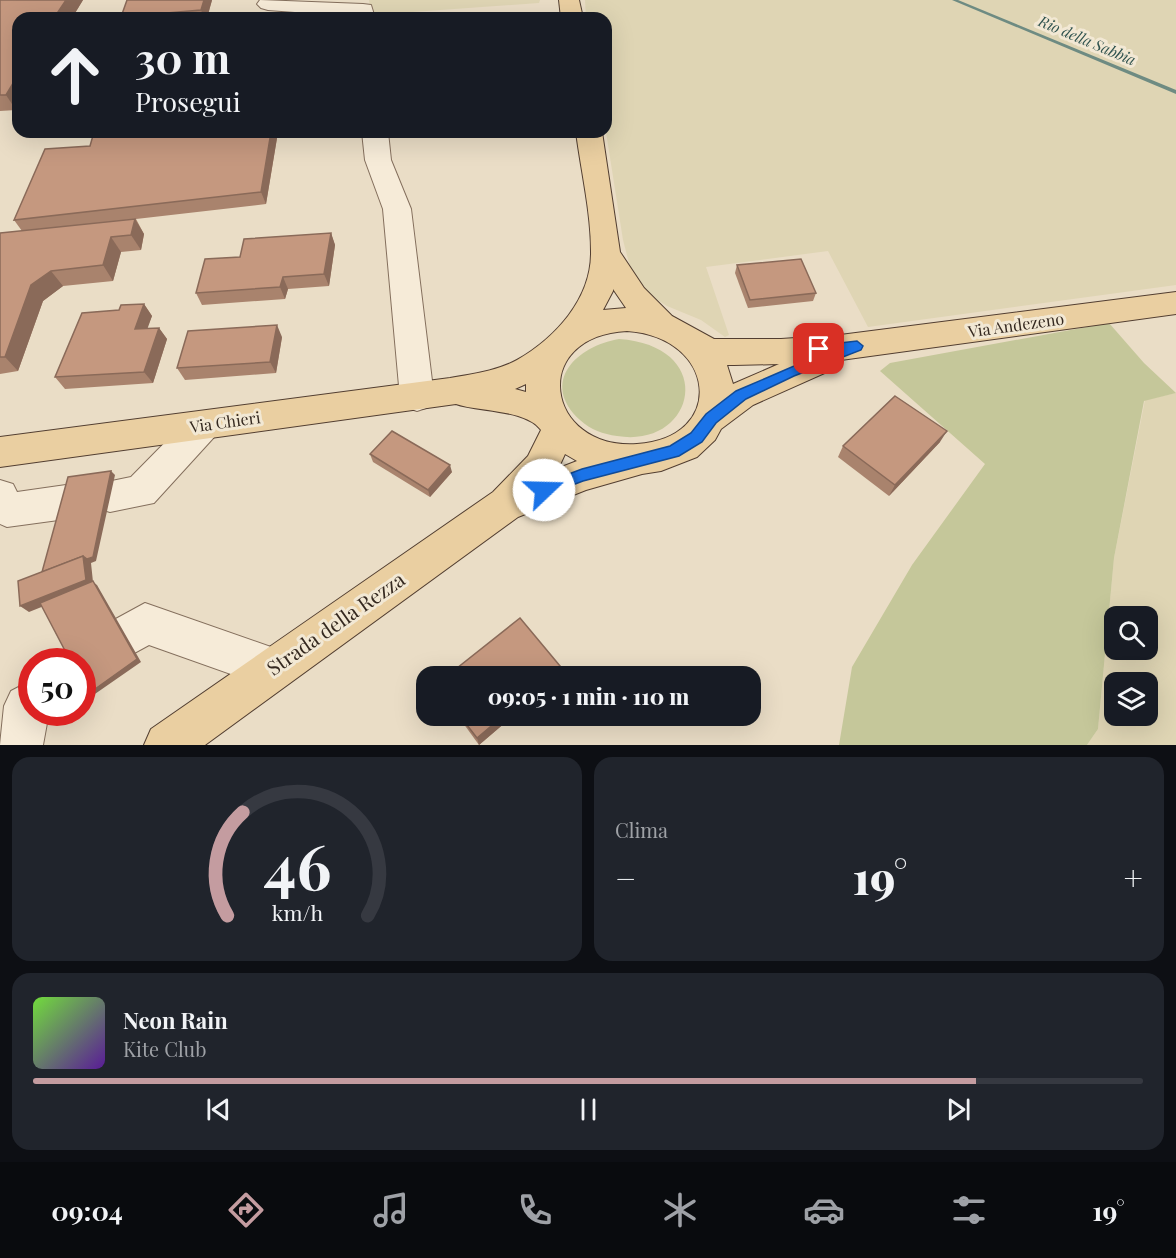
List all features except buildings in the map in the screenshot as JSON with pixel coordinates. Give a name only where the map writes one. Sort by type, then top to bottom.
[{"type":"main road","points":[[565,341],[594,324],[616,320],[639,320],[661,325],[682,334],[699,349],[713,370],[718,394],[711,418],[696,437],[681,447],[646,459],[621,460],[597,454],[576,444],[553,421],[541,391],[544,369],[598,291],[606,253],[590,138]]},
{"type":"main road","points":[[606,253],[633,296],[661,325]]},
{"type":"main road","name":"Via Andezeno","points":[[699,349],[719,352],[782,352],[857,346],[1176,303]]},
{"type":"main road","name":"Via Chieri","points":[[0,453],[433,395],[502,380],[528,369],[565,341]]},
{"type":"main road","name":"Via Andezeno","points":[[711,418],[741,395],[789,372],[857,346]]},
{"type":"main road","name":"Via Chieri","points":[[433,395],[497,397],[553,421]]},
{"type":"main road","name":"Strada della Rezza","points":[[167,745],[506,504],[541,467],[553,421]]},
{"type":"main road","name":"Strada della Rezza","points":[[506,504],[582,475],[646,459]]},
{"type":"street","points":[[268,4],[345,12]]},
{"type":"street","points":[[376,138],[378,160],[397,209],[433,395]]},
{"type":"street","points":[[110,496],[141,492],[204,425]]},
{"type":"street","points":[[0,495],[7,510],[66,502]]},
{"type":"street","points":[[127,636],[145,623],[273,668]]},
{"type":"street","points":[[20,745],[23,726]]},
{"type":"shaded area","points":[[369,0],[540,0],[539,3],[413,12],[371,12]]},
{"type":"shaded area","points":[[585,0],[1176,0],[1176,285],[868,327],[828,251],[706,267],[729,335],[725,337],[701,320],[667,306],[635,286],[623,240],[607,138],[612,138],[612,12],[586,12]]},
{"type":"shaded area","points":[[1176,393],[1176,745],[1087,745],[1098,729],[1104,660],[1158,660],[1158,606],[1110,606],[1114,558],[1145,400]]},
{"type":"green space","points":[[1109,323],[1144,363],[1176,393],[1144,401],[1114,558],[1110,606],[1104,606],[1104,660],[1098,729],[1087,745],[839,745],[852,667],[912,565],[985,464],[880,371],[890,363]]},
{"type":"green space","points":[[619,339],[651,346],[672,359],[683,376],[685,395],[679,413],[665,427],[644,436],[617,436],[593,429],[580,420],[568,406],[563,392],[563,380],[568,368],[577,358],[589,349]]},
{"type":"waterway","name":"Rio della Sabbia","points":[[954,0],[1176,92]]},
{"type":"route","points":[[544,490],[582,475],[674,451],[696,437],[711,418],[741,395],[789,372],[857,346],[819,349]]}]
